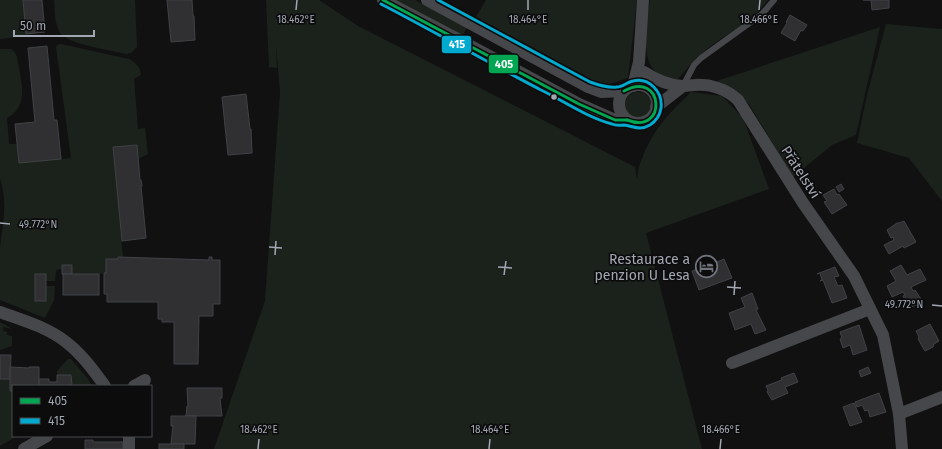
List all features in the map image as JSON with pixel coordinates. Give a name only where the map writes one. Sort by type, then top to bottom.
[{"type":"street","points":[[383,0],[579,104],[615,120],[627,120]]},
{"type":"street","points":[[427,0],[588,87],[601,92],[628,89],[638,85],[648,88],[669,83]]},
{"type":"street","points":[[642,67],[628,89],[620,97],[619,103],[622,115],[633,123],[646,121],[654,115],[656,107],[656,99],[648,88],[642,67],[643,0]]},
{"type":"street","name":"Přátelství","points":[[642,67],[658,80],[683,86],[695,85],[714,87],[725,91],[738,100],[803,203],[854,276],[883,335],[899,414],[902,449]]},
{"type":"street","points":[[656,107],[683,86]]},
{"type":"street","points":[[732,363],[870,309]]},
{"type":"street","points":[[0,312],[37,327],[65,341],[87,361],[104,385]]},
{"type":"street","points":[[136,385],[145,380]]},
{"type":"street","points":[[899,414],[942,397]]},
{"type":"street","points":[[24,449],[45,437]]},
{"type":"street","points":[[129,437],[129,449]]},
{"type":"lane","points":[[683,86],[694,65],[762,14],[774,0]]},
{"type":"shaded area","points":[[0,0],[23,0],[26,36],[0,39]]},
{"type":"shaded area","points":[[54,0],[135,0],[137,47],[131,53],[127,54],[92,47],[66,38],[61,34],[57,26]]},
{"type":"shaded area","points":[[266,0],[319,0],[358,26],[635,167],[637,179],[639,166],[649,142],[667,116],[682,100],[691,92],[722,96],[743,118],[769,189],[646,233],[702,449],[214,449],[265,301],[280,92],[276,45],[277,68],[269,67]]},
{"type":"shaded area","points":[[394,0],[415,0],[467,27],[463,35]]},
{"type":"shaded area","points":[[486,0],[637,0],[628,78],[603,86],[476,17]]},
{"type":"shaded area","points":[[650,0],[768,0],[753,16],[703,52],[678,79],[664,77],[655,71],[649,62],[646,50],[646,37]]},
{"type":"shaded area","points":[[886,24],[942,29],[942,201],[909,158],[857,143],[867,95]]},
{"type":"shaded area","points":[[880,27],[856,135],[832,145],[793,177],[749,104],[730,88],[717,81]]},
{"type":"shaded area","points":[[61,44],[129,59],[138,66],[141,75],[134,79],[138,129],[145,128],[148,154],[138,159],[136,145],[113,147],[123,257],[118,257],[118,259],[107,259],[106,273],[72,274],[71,265],[62,265],[62,269],[56,270],[55,281],[46,281],[46,274],[35,274],[35,301],[46,301],[46,286],[55,286],[54,300],[45,318],[0,300],[0,248],[4,197],[0,178],[0,49],[11,49],[15,52],[20,74],[22,99],[14,113],[7,118],[9,144],[17,144],[19,163],[71,158],[56,47],[57,45]]},
{"type":"shaded area","points":[[638,92],[647,96],[651,105],[647,114],[638,118],[629,114],[625,105],[629,96]]},
{"type":"shaded area","points":[[0,322],[12,329],[3,327],[3,331],[7,332],[7,335],[12,336],[12,346],[0,350]]},
{"type":"shaded area","points":[[68,359],[71,359],[91,385],[71,385],[71,375],[57,375],[57,371]]},
{"type":"shaded area","points":[[0,377],[10,379],[12,387],[12,437],[15,437],[0,446]]},
{"type":"building","points":[[23,0],[42,0],[45,32],[26,34]]},
{"type":"building","points":[[167,0],[192,0],[195,40],[171,42]]},
{"type":"building","points":[[871,0],[889,0],[889,8],[872,10]]},
{"type":"building","points":[[790,15],[807,25],[803,31],[801,30],[795,41],[781,33]]},
{"type":"building","points":[[47,46],[54,120],[57,120],[61,159],[19,163],[15,124],[35,122],[28,48]]},
{"type":"building","points":[[246,94],[251,129],[252,153],[228,155],[222,97]]},
{"type":"building","points":[[137,145],[146,238],[122,241],[113,147]]},
{"type":"building","points":[[841,184],[844,189],[839,192],[836,187]]},
{"type":"building","points":[[834,189],[837,195],[839,194],[847,205],[832,214],[824,202],[827,201],[823,195]]},
{"type":"building","points":[[904,221],[916,242],[904,248],[903,246],[889,254],[884,245],[894,240],[893,237],[891,238],[887,230],[897,223]]},
{"type":"building","points":[[118,257],[209,260],[209,257],[212,257],[212,260],[220,260],[220,304],[213,304],[213,316],[199,316],[198,364],[174,364],[174,322],[162,322],[162,319],[158,319],[158,302],[107,302],[107,294],[104,294],[106,259],[118,259]]},
{"type":"building","points":[[724,259],[732,278],[699,290],[692,271],[702,267],[700,264],[705,262],[711,260],[712,264]]},
{"type":"building","points":[[62,265],[72,265],[72,274],[62,274]]},
{"type":"building","points":[[901,265],[907,275],[920,269],[926,280],[911,287],[913,291],[915,290],[923,302],[909,308],[903,296],[905,295],[903,292],[892,297],[887,286],[896,281],[890,271]]},
{"type":"building","points":[[835,267],[839,276],[834,277],[838,286],[842,285],[847,298],[832,303],[823,280],[820,281],[822,280],[820,273],[817,274]]},
{"type":"building","points":[[35,274],[46,274],[46,301],[35,301]]},
{"type":"building","points":[[63,274],[99,274],[99,295],[63,295]]},
{"type":"building","points":[[752,293],[758,309],[756,310],[766,330],[755,334],[751,324],[735,330],[729,313],[745,307],[741,298]]},
{"type":"building","points":[[930,324],[939,341],[934,344],[933,347],[925,351],[918,339],[919,337],[916,331]]},
{"type":"building","points":[[859,325],[867,350],[853,355],[850,345],[843,348],[840,339],[842,338],[840,332]]},
{"type":"building","points":[[0,355],[11,355],[10,379],[0,379]]},
{"type":"building","points":[[10,367],[39,367],[39,385],[12,385],[12,391],[10,391]]},
{"type":"building","points":[[868,367],[871,373],[861,377],[859,371]]},
{"type":"building","points":[[794,373],[798,382],[785,387],[788,393],[772,400],[767,392],[768,390],[766,386],[782,380],[781,378]]},
{"type":"building","points":[[57,375],[71,375],[72,384],[70,385],[39,385],[39,379],[49,379],[49,382],[57,382]]},
{"type":"building","points":[[187,388],[222,388],[222,398],[220,398],[222,416],[186,416],[188,406]]},
{"type":"building","points":[[879,393],[886,412],[870,417],[868,410],[865,411],[862,405],[857,407],[855,402]]},
{"type":"building","points":[[854,403],[862,422],[850,426],[843,407]]},
{"type":"building","points":[[171,416],[196,416],[195,444],[171,444],[173,426],[171,426]]},
{"type":"building","points":[[85,440],[93,440],[93,442],[123,442],[123,449],[85,449]]},
{"type":"building","points":[[159,444],[184,444],[184,449],[159,449]]},
{"type":"transit line","name":"405","points":[[383,0],[579,104],[615,120],[627,120]]},
{"type":"transit line","name":"415","points":[[381,4],[602,121],[615,125],[643,128],[650,125],[659,115],[661,108],[660,96],[654,87],[644,81],[639,80],[619,87],[603,86],[590,82],[438,0]]},
{"type":"transit line","name":"405","points":[[624,91],[637,87],[647,88],[653,95],[656,103],[655,112],[649,119],[640,122],[627,120]]},
{"type":"place","name":"Restaurace a penzion U Lesa","points":[[706,267]]}]
